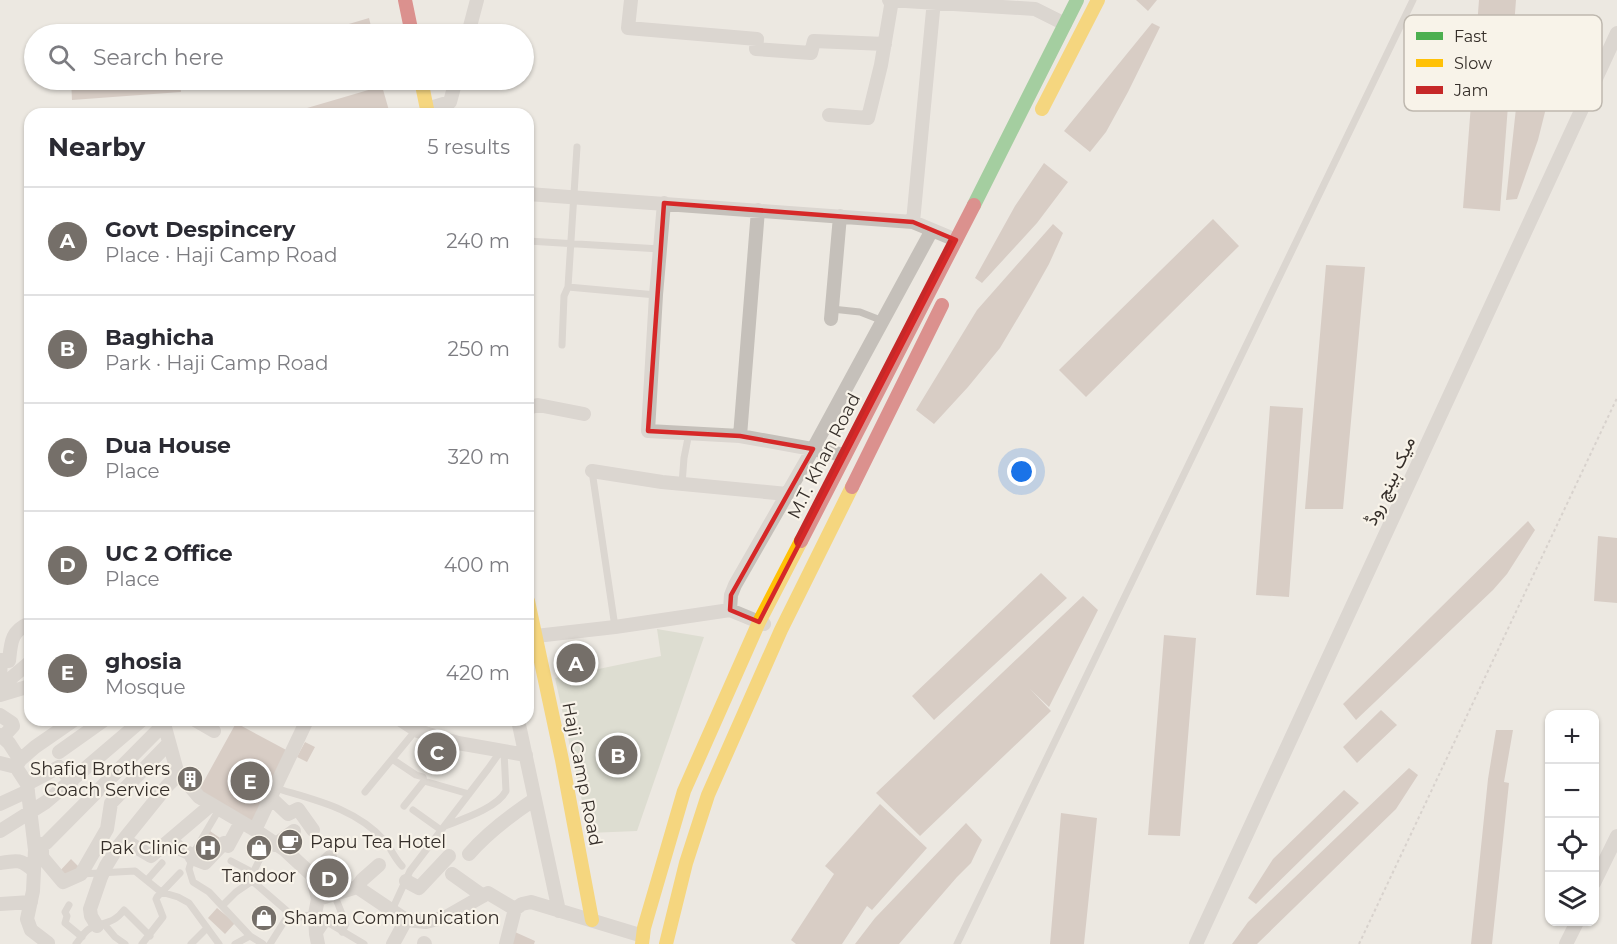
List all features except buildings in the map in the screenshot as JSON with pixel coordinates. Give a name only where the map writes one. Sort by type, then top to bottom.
[{"type":"main road","points":[[405,0],[410,24]]},
{"type":"main road","name":"M.T. Khan Road","points":[[642,940],[684,791],[759,622],[1077,0]]},
{"type":"main road","points":[[1035,123],[1098,0]]},
{"type":"main road","points":[[423,90],[426,108]]},
{"type":"main road","points":[[666,944],[686,863],[708,795],[781,630],[950,289]]},
{"type":"main road","name":"Haji Camp Road","points":[[534,629],[562,760],[592,920]]},
{"type":"street","points":[[471,24],[477,0]]},
{"type":"street","points":[[631,0],[628,28],[757,39],[756,49],[811,53],[814,41],[885,44]]},
{"type":"street","points":[[828,115],[868,118],[881,65],[891,0],[1035,4],[1065,24]]},
{"type":"street","points":[[913,222],[933,2]]},
{"type":"street","name":"میک ہینچ روڈ","points":[[1602,65],[1617,33]]},
{"type":"street","points":[[435,108],[450,102],[453,90]]},
{"type":"street","name":"میک ہینچ روڈ","points":[[1196,944],[1581,111]]},
{"type":"street","points":[[534,194],[913,222],[956,240]]},
{"type":"street","points":[[664,203],[648,430],[741,436],[845,455]]},
{"type":"street","points":[[741,436],[758,210]]},
{"type":"street","points":[[831,314],[840,216]]},
{"type":"street","points":[[730,610],[731,595],[735,585],[813,449],[932,230]]},
{"type":"street","points":[[534,406],[538,405],[584,414]]},
{"type":"street","points":[[592,471],[682,484],[787,495]]},
{"type":"street","points":[[536,636],[730,610],[781,630]]},
{"type":"street","points":[[3,691],[0,677],[1,660],[9,661],[15,634],[24,626]]},
{"type":"street","points":[[3,691],[24,668]]},
{"type":"street","points":[[3,691],[24,687]]},
{"type":"street","points":[[0,715],[13,726],[1,736],[9,743],[27,787],[30,812],[42,857],[63,882],[81,874],[107,829],[111,803],[169,743]]},
{"type":"street","points":[[0,763],[18,764],[35,747],[65,726]]},
{"type":"street","points":[[59,752],[96,726]]},
{"type":"street","points":[[0,831],[46,802],[135,726]]},
{"type":"street","points":[[38,845],[46,843],[160,726]]},
{"type":"street","points":[[165,726],[177,771],[199,797],[285,850],[312,875],[318,899],[315,914],[317,941]]},
{"type":"street","points":[[205,726],[214,731]]},
{"type":"street","points":[[255,830],[304,726]]},
{"type":"street","points":[[410,726],[416,730],[459,743],[526,755]]},
{"type":"street","points":[[519,726],[559,910]]},
{"type":"street","points":[[0,804],[59,767],[72,781]]},
{"type":"street","points":[[101,925],[91,916],[90,909],[103,873],[117,848],[179,774]]},
{"type":"street","points":[[273,793],[288,814],[298,809],[314,830]]},
{"type":"street","points":[[469,854],[489,834],[535,799]]},
{"type":"street","points":[[124,840],[151,856],[216,808]]},
{"type":"street","points":[[170,840],[205,863],[224,843],[228,846],[241,822]]},
{"type":"street","points":[[272,843],[294,831]]},
{"type":"street","points":[[1599,873],[1617,836]]},
{"type":"street","points":[[38,845],[27,919],[31,930],[47,944]]},
{"type":"street","points":[[312,875],[330,856]]},
{"type":"street","points":[[406,881],[419,888],[449,856]]},
{"type":"street","points":[[0,863],[17,860],[26,863],[34,871]]},
{"type":"street","points":[[318,899],[357,887],[379,865]]},
{"type":"street","points":[[452,874],[483,896]]},
{"type":"street","points":[[357,887],[406,920],[426,922],[446,917],[488,893],[515,909]]},
{"type":"street","points":[[0,904],[31,902]]},
{"type":"street","points":[[506,944],[515,909],[522,903],[531,903],[592,920],[642,940]]},
{"type":"street","points":[[393,944],[406,920]]},
{"type":"street","points":[[1566,944],[1574,926]]},
{"type":"lane","points":[[1406,15],[1413,0]]},
{"type":"lane","points":[[957,944],[1404,19]]},
{"type":"lane","points":[[562,345],[564,296],[568,287],[572,244],[577,147]]},
{"type":"lane","points":[[534,242],[660,249]]},
{"type":"lane","points":[[568,287],[656,295]]},
{"type":"lane","points":[[831,314],[860,312],[883,321]]},
{"type":"lane","points":[[682,484],[689,433]]},
{"type":"lane","points":[[592,471],[615,627]]},
{"type":"lane","points":[[365,792],[416,730]]},
{"type":"lane","points":[[392,910],[410,871],[502,752]]},
{"type":"lane","points":[[442,828],[480,811],[503,796],[506,791],[502,752]]},
{"type":"lane","points":[[392,759],[423,777],[424,782]]},
{"type":"lane","points":[[424,782],[469,794]]},
{"type":"lane","points":[[404,806],[424,782]]},
{"type":"lane","points":[[273,793],[335,806],[351,814],[368,825],[384,840],[395,860],[402,866]]},
{"type":"lane","points":[[216,808],[217,813],[192,856],[189,869],[193,882],[209,892],[250,936],[263,944]]},
{"type":"lane","points":[[413,810],[442,828]]},
{"type":"lane","points":[[272,843],[250,879],[295,918]]},
{"type":"lane","points":[[231,861],[254,873]]},
{"type":"lane","points":[[147,880],[162,863]]},
{"type":"lane","points":[[81,874],[135,872],[161,892],[189,903],[219,944]]},
{"type":"lane","points":[[142,944],[150,939],[164,917],[156,899],[180,873]]},
{"type":"lane","points":[[222,906],[252,881]]},
{"type":"lane","points":[[334,894],[346,924],[342,932]]},
{"type":"lane","points":[[69,905],[65,912],[67,916],[65,923],[82,937]]},
{"type":"lane","points":[[76,944],[89,929],[112,922],[124,910],[150,939]]},
{"type":"lane","points":[[270,944],[287,917],[295,918],[315,914]]},
{"type":"lane","points":[[317,941],[327,922],[364,944]]},
{"type":"lane","points":[[101,925],[125,944]]},
{"type":"lane","points":[[191,944],[207,929]]},
{"type":"lane","points":[[235,944],[250,936]]},
{"type":"path","points":[[1359,944],[1617,398]]},
{"type":"highlighted area","points":[[664,203],[913,222],[956,240],[759,622],[730,610],[731,595],[813,449],[740,436],[648,431]]},
{"type":"green space","points":[[657,629],[704,637],[637,831],[589,833],[555,678],[661,656]]},
{"type":"traffic: fast","points":[[974,205],[1077,0]]},
{"type":"traffic: slow","points":[[1042,109],[1098,0]]},
{"type":"traffic: slow","points":[[423,90],[427,108]]},
{"type":"traffic: slow","points":[[666,944],[686,863],[708,795],[781,630],[852,487]]},
{"type":"traffic: slow","points":[[642,944],[644,928],[684,791],[759,622],[801,541]]},
{"type":"traffic: slow","points":[[534,629],[562,760],[592,920]]},
{"type":"traffic: jam","points":[[405,0],[410,24]]},
{"type":"traffic: jam","points":[[801,541],[974,205]]},
{"type":"traffic: jam","points":[[852,487],[942,305]]},
{"type":"place","name":"Govt Despincery","points":[[576,663]]},
{"type":"place","name":"Dua House","points":[[437,752]]},
{"type":"place","name":"Baghicha","points":[[618,755]]},
{"type":"place","name":"Shafiq Brothers Coach Service","points":[[190,779]]},
{"type":"place","name":"ghosia","points":[[250,781]]},
{"type":"place","name":"Papu Tea Hotel","points":[[290,842]]},
{"type":"place","name":"Pak Clinic","points":[[208,848]]},
{"type":"place","name":"Tandoor","points":[[259,848]]},
{"type":"place","name":"UC 2 Office","points":[[329,878]]},
{"type":"place","name":"Shama Communication","points":[[264,918]]}]
